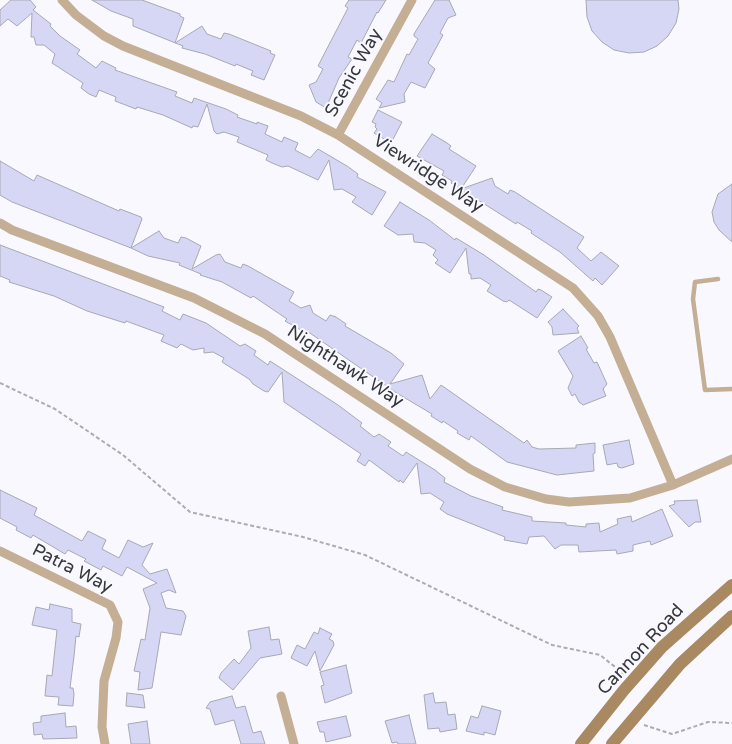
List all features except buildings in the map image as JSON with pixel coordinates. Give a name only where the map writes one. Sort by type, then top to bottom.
[{"type":"main road","name":"Cannon Road","points":[[581,744],[624,690],[662,647],[732,585]]},
{"type":"main road","points":[[612,744],[680,664],[732,616]]},
{"type":"street","name":"Viewridge Way","points":[[62,0],[83,20],[123,46],[300,116],[338,135],[573,288],[598,316],[610,337],[672,485]]},
{"type":"street","name":"Scenic Way","points":[[338,135],[412,0]]},
{"type":"street","name":"Nighthawk Way","points":[[0,224],[194,298],[265,334],[470,469],[505,487],[546,499],[569,502],[630,498],[672,485],[732,459]]},
{"type":"street","name":"Patra Way","points":[[0,552],[110,605],[118,622],[104,681],[102,726],[105,744]]},
{"type":"street","points":[[281,696],[294,744]]},
{"type":"lane","points":[[718,279],[695,282],[693,299],[705,390],[732,389]]},
{"type":"path","points":[[0,383],[55,409],[123,455],[190,512],[303,537],[365,555],[552,645],[600,656],[624,674]]},
{"type":"path","points":[[642,724],[672,734],[708,722],[732,723]]}]
